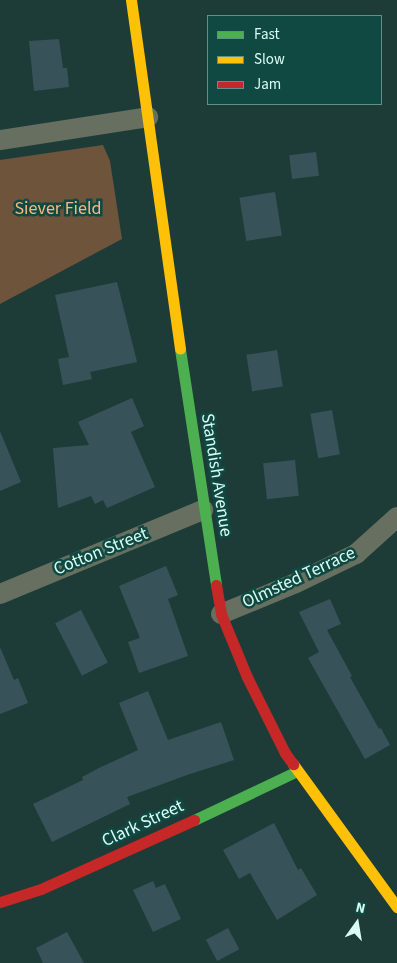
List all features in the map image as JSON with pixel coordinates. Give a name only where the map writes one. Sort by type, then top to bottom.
[{"type":"street","name":"Standish Avenue","points":[[131,0],[202,510],[221,614],[248,677],[285,753],[397,907]]},
{"type":"street","points":[[0,140],[148,117]]},
{"type":"street","name":"Cotton Street","points":[[0,594],[202,510]]},
{"type":"street","name":"Olmsted Terrace","points":[[221,614],[296,583],[356,554],[397,517]]},
{"type":"street","name":"Clark Street","points":[[0,902],[41,889],[139,846],[298,771]]},
{"type":"green space","name":"Siever Field","points":[[103,145],[110,161],[122,239],[0,304],[0,160]]},
{"type":"building","points":[[59,39],[63,68],[67,68],[69,87],[34,91],[29,41]]},
{"type":"building","points":[[316,152],[319,176],[292,179],[289,155]]},
{"type":"building","points":[[275,192],[282,235],[246,241],[239,198]]},
{"type":"building","points":[[117,282],[137,362],[90,372],[92,379],[63,385],[58,359],[69,357],[55,295]]},
{"type":"building","points":[[277,350],[283,387],[252,391],[246,355]]},
{"type":"building","points":[[132,398],[144,426],[131,432],[155,487],[107,508],[103,500],[95,504],[91,496],[58,508],[53,448],[89,445],[78,422]]},
{"type":"building","points":[[332,410],[340,454],[318,458],[310,414]]},
{"type":"building","points":[[0,431],[21,482],[0,491]]},
{"type":"building","points":[[295,460],[299,496],[267,499],[263,463]]},
{"type":"building","points":[[166,566],[178,595],[168,599],[188,656],[139,673],[128,642],[140,638],[119,586]]},
{"type":"building","points":[[330,599],[341,624],[327,630],[352,676],[350,677],[390,745],[365,759],[308,658],[319,652],[299,612]]},
{"type":"building","points":[[81,610],[108,663],[82,676],[55,623]]},
{"type":"building","points":[[0,647],[14,680],[18,678],[28,703],[0,714]]},
{"type":"building","points":[[148,691],[168,740],[221,722],[234,760],[127,797],[130,804],[52,842],[33,804],[83,780],[82,777],[99,768],[138,750],[119,703]]},
{"type":"building","points":[[274,823],[298,870],[301,868],[317,895],[277,920],[250,873],[239,879],[223,850]]},
{"type":"building","points":[[153,881],[156,888],[165,884],[181,919],[153,932],[133,890]]},
{"type":"building","points":[[228,928],[239,949],[217,961],[206,940]]},
{"type":"building","points":[[67,932],[84,963],[43,963],[36,948]]},
{"type":"traffic: fast","points":[[180,349],[216,585]]},
{"type":"traffic: fast","points":[[194,820],[297,771]]},
{"type":"traffic: slow","points":[[131,0],[180,349]]},
{"type":"traffic: slow","points":[[293,764],[397,907]]},
{"type":"traffic: jam","points":[[216,585],[221,614],[247,677],[285,753],[293,764]]},
{"type":"traffic: jam","points":[[0,902],[41,889],[194,820]]}]
